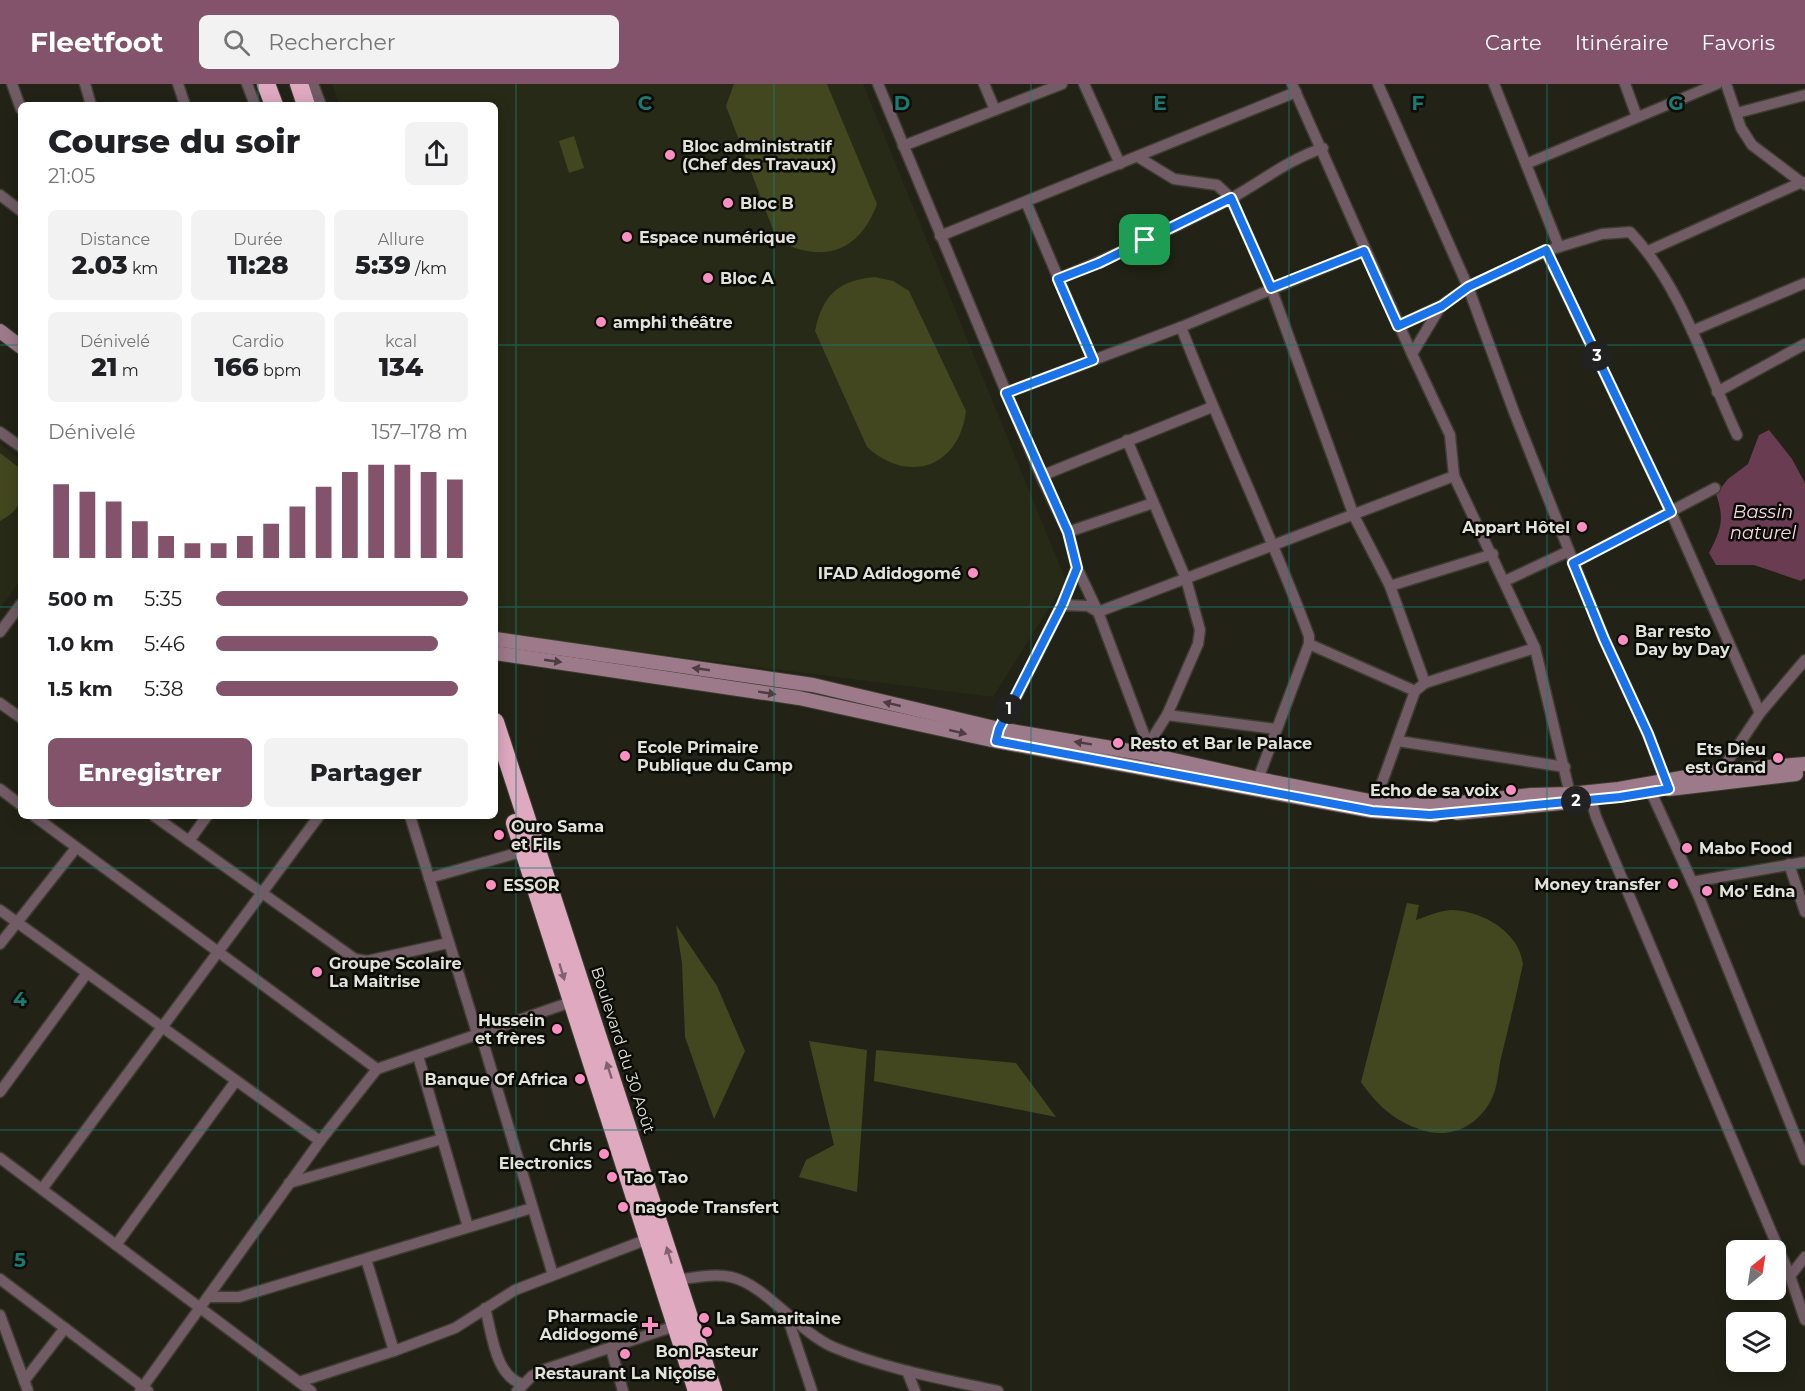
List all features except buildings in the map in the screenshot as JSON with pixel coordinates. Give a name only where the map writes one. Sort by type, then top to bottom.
[{"type":"highway","points":[[266,84],[273,102]]},
{"type":"highway","points":[[299,84],[305,102]]},
{"type":"highway","name":"Boulevard du 30 Août","points":[[498,732],[641,1192],[648,1239],[713,1391]]},
{"type":"highway","name":"Boulevard du 30 Août","points":[[498,766],[571,1002],[676,1280],[697,1391]]},
{"type":"main road","points":[[0,331],[18,345]]},
{"type":"main road","points":[[498,639],[813,685],[997,735]]},
{"type":"main road","points":[[498,653],[799,698],[997,735],[1147,755],[1258,780],[1375,802],[1432,806],[1531,795],[1570,794],[1805,773]]},
{"type":"main road","points":[[1147,755],[1383,812],[1430,815],[1592,800],[1651,792],[1668,785],[1721,771],[1805,764]]},
{"type":"street","points":[[12,84],[18,102]]},
{"type":"street","points":[[85,84],[90,102]]},
{"type":"street","points":[[178,84],[184,102]]},
{"type":"street","points":[[247,84],[254,102]]},
{"type":"street","points":[[313,84],[320,102]]},
{"type":"street","points":[[878,84],[1041,476],[1068,532],[1077,568],[1098,612],[1147,755]]},
{"type":"street","points":[[984,84],[995,110]]},
{"type":"street","points":[[903,146],[1062,84]]},
{"type":"street","points":[[1084,84],[1120,164]]},
{"type":"street","points":[[1378,84],[1468,287],[1573,563],[1668,785]]},
{"type":"street","points":[[1494,84],[1559,247]]},
{"type":"street","points":[[1624,84],[1637,117]]},
{"type":"street","points":[[1526,164],[1717,84]]},
{"type":"street","points":[[1726,84],[1741,128],[1752,146],[1803,183]]},
{"type":"street","points":[[940,236],[1138,157],[1294,88],[1323,148],[1364,251],[1450,435],[1454,476],[1493,554],[1535,648],[1570,794]]},
{"type":"street","points":[[1737,112],[1805,95]]},
{"type":"street","points":[[1058,279],[1099,263],[1231,198],[1280,167],[1323,148]]},
{"type":"street","points":[[1138,157],[1174,179],[1217,185],[1231,198],[1271,288],[1354,516],[1390,586],[1425,683]]},
{"type":"street","points":[[1648,251],[1803,183]]},
{"type":"street","points":[[0,195],[18,209]]},
{"type":"street","points":[[1026,202],[1093,360]]},
{"type":"street","points":[[1398,326],[1442,306],[1468,287],[1546,250],[1602,234],[1630,232],[1648,251],[1692,331],[1737,435]]},
{"type":"street","points":[[1546,250],[1671,512],[1760,713]]},
{"type":"street","points":[[1006,393],[1181,327],[1364,251]]},
{"type":"street","points":[[1692,331],[1805,283]]},
{"type":"street","points":[[1412,354],[1442,306]]},
{"type":"street","points":[[1181,327],[1212,407],[1274,543],[1310,636],[1258,780]]},
{"type":"street","points":[[1717,392],[1805,344]]},
{"type":"street","points":[[1041,476],[1212,407]]},
{"type":"street","points":[[0,432],[18,445]]},
{"type":"street","points":[[1128,440],[1186,579],[1200,638],[1147,755]]},
{"type":"street","points":[[1098,612],[1454,476]]},
{"type":"street","points":[[1573,563],[1715,488]]},
{"type":"street","points":[[1068,532],[1153,502]]},
{"type":"street","points":[[1505,581],[1569,551]]},
{"type":"street","points":[[1390,586],[1493,554]]},
{"type":"street","points":[[997,735],[1062,605],[1077,568]]},
{"type":"street","points":[[1062,605],[1088,606],[1098,612]]},
{"type":"street","points":[[0,632],[18,608]]},
{"type":"street","points":[[1309,644],[1414,691]]},
{"type":"street","points":[[1375,802],[1414,691],[1425,683],[1535,648]]},
{"type":"street","points":[[1721,771],[1760,713],[1805,660]]},
{"type":"street","points":[[0,703],[18,716]]},
{"type":"street","points":[[1167,715],[1276,729]]},
{"type":"street","points":[[1398,741],[1565,767]]},
{"type":"street","points":[[0,789],[18,804]]},
{"type":"street","points":[[1651,792],[1692,882],[1805,1160]]},
{"type":"street","points":[[1592,800],[1596,817],[1790,1276],[1805,1320]]},
{"type":"street","points":[[38,819],[377,1069]]},
{"type":"street","points":[[158,819],[262,895],[361,961],[448,943]]},
{"type":"street","points":[[189,842],[205,819]]},
{"type":"street","points":[[42,1189],[220,953],[317,819]]},
{"type":"street","points":[[411,819],[553,1275]]},
{"type":"street","points":[[0,944],[76,848]]},
{"type":"street","points":[[429,878],[524,851]]},
{"type":"street","points":[[1692,882],[1805,862]]},
{"type":"street","points":[[1789,864],[1805,912]]},
{"type":"street","points":[[0,910],[235,1082],[320,1141]]},
{"type":"street","points":[[0,1092],[87,974]]},
{"type":"street","points":[[0,1279],[144,1390],[289,1183],[377,1069],[571,1002]]},
{"type":"street","points":[[418,1056],[468,1227]]},
{"type":"street","points":[[117,1245],[235,1082]]},
{"type":"street","points":[[289,1183],[442,1139]]},
{"type":"street","points":[[0,1158],[311,1391]]},
{"type":"street","points":[[208,1297],[239,1297],[532,1208]]},
{"type":"street","points":[[299,1382],[394,1351],[454,1328],[515,1290],[648,1239]]},
{"type":"street","points":[[1790,1276],[1805,1257]]},
{"type":"street","points":[[366,1259],[394,1351]]},
{"type":"street","points":[[676,1280],[717,1275],[733,1277],[764,1296],[787,1316],[831,1346],[907,1371],[998,1391]]},
{"type":"street","points":[[485,1308],[502,1369],[520,1388],[543,1370],[683,1323]]},
{"type":"street","points":[[0,1315],[26,1386]]},
{"type":"street","points":[[787,1316],[812,1391]]},
{"type":"street","points":[[26,1386],[65,1328]]},
{"type":"street","points":[[611,1349],[623,1391]]},
{"type":"street","points":[[907,1371],[915,1391]]},
{"type":"shaded area","points":[[332,84],[863,84],[1066,581],[993,697],[500,634],[498,628],[498,102],[338,102]]},
{"type":"shaded area","points":[[0,444],[18,458],[18,583],[0,609]]},
{"type":"green space","points":[[734,84],[827,84],[877,204],[860,234],[849,243],[824,252],[793,247],[777,240],[726,106]]},
{"type":"green space","points":[[574,136],[584,168],[569,173],[559,141]]},
{"type":"green space","points":[[875,277],[893,281],[909,291],[966,411],[961,430],[953,446],[943,457],[930,464],[915,467],[899,465],[883,459],[867,447],[815,331],[822,308],[834,292],[851,282]]},
{"type":"green space","points":[[0,453],[18,467],[18,505],[14,511],[0,521]]},
{"type":"green space","points":[[1407,903],[1419,905],[1416,920],[1453,910],[1488,920],[1507,933],[1515,942],[1523,964],[1492,1098],[1479,1117],[1465,1127],[1448,1133],[1429,1132],[1399,1120],[1375,1100],[1361,1082]]},
{"type":"green space","points":[[676,925],[717,986],[745,1051],[714,1119],[685,1037],[682,963]]},
{"type":"green space","points":[[809,1041],[867,1050],[857,1192],[799,1177],[806,1160],[834,1145]]},
{"type":"green space","points":[[876,1050],[1016,1063],[1056,1117],[874,1081]]},
{"type":"water","name":"Bassin naturel","points":[[1769,430],[1792,459],[1805,483],[1805,578],[1801,581],[1754,565],[1716,565],[1709,553],[1721,518],[1716,494],[1728,479],[1748,464],[1759,435]]},
{"type":"place","name":"Bloc administratif (Chef des Travaux)","points":[[670,155]]},
{"type":"place","name":"Bloc B","points":[[728,203]]},
{"type":"place","name":"Espace numérique","points":[[627,237]]},
{"type":"place","name":"Bloc A","points":[[708,278]]},
{"type":"place","name":"amphi théâtre","points":[[601,322]]},
{"type":"place","name":"Appart Hôtel","points":[[1582,527]]},
{"type":"place","name":"IFAD Adidogomé","points":[[973,573]]},
{"type":"place","name":"Bar resto Day by Day","points":[[1623,640]]},
{"type":"place","name":"Resto et Bar le Palace","points":[[1118,743]]},
{"type":"place","name":"Ecole Primaire Publique du Camp","points":[[625,756]]},
{"type":"place","name":"Ets Dieu est Grand","points":[[1778,758]]},
{"type":"place","name":"Echo de sa voix","points":[[1511,790]]},
{"type":"place","name":"Ouro Sama et Fils","points":[[499,835]]},
{"type":"place","name":"Mabo Food","points":[[1687,848]]},
{"type":"place","name":"Money transfer","points":[[1673,884]]},
{"type":"place","name":"ESSOR","points":[[491,885]]},
{"type":"place","name":"Mo' Edna","points":[[1707,891]]},
{"type":"place","name":"Groupe Scolaire La Maitrise","points":[[317,972]]},
{"type":"place","name":"Hussein et frères","points":[[557,1029]]},
{"type":"place","name":"Banque Of Africa","points":[[580,1079]]},
{"type":"place","name":"Chris Electronics","points":[[604,1154]]},
{"type":"place","name":"Tao Tao","points":[[612,1177]]},
{"type":"place","name":"nagode Transfert","points":[[623,1207]]},
{"type":"place","name":"La Samaritaine","points":[[704,1318]]},
{"type":"place","name":"Pharmacie Adidogomé","points":[[650,1325]]},
{"type":"place","name":"Bon Pasteur","points":[[707,1332]]},
{"type":"place","name":"Restaurant La Niçoise","points":[[625,1354]]},
{"type":"route","points":[[1231,198],[1271,288],[1364,251],[1398,326],[1442,306],[1468,287],[1546,250],[1671,512],[1573,563],[1604,639],[1648,734],[1669,789],[1620,797],[1430,815],[1372,811],[996,741],[999,729],[1072,585],[1077,568],[1068,532],[1041,476],[1006,393],[1093,360],[1058,279],[1099,263],[1145,240],[1231,198]]}]
